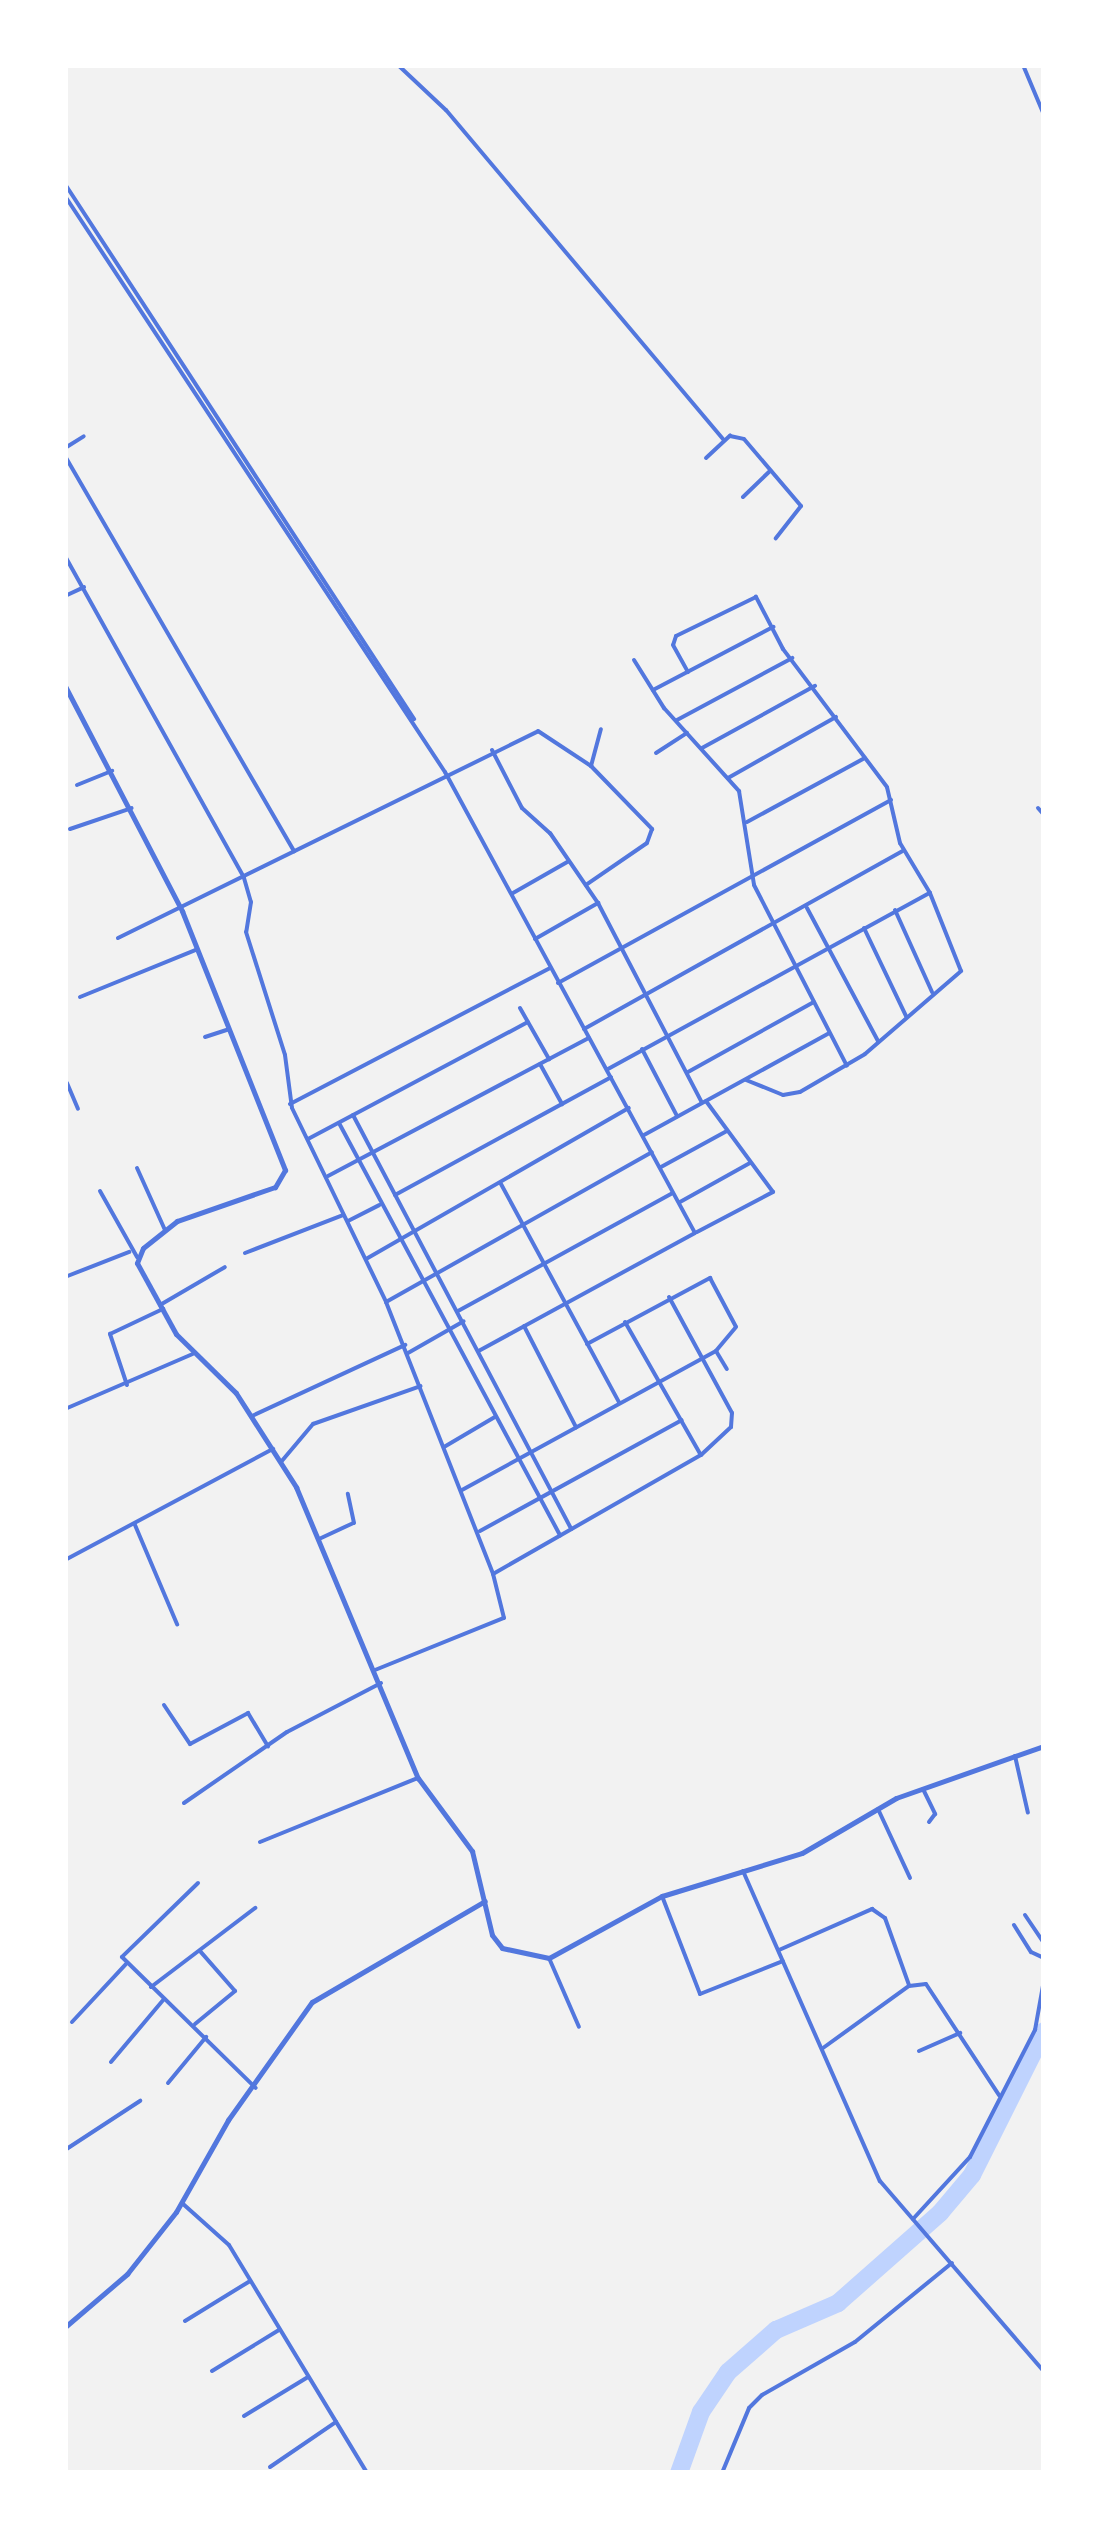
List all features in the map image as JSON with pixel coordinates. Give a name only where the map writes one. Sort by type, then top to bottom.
[{"type":"street","points":[[398,65],[446,110],[724,440]]},
{"type":"street","points":[[1023,65],[1044,114]]},
{"type":"street","points":[[65,184],[445,772],[695,1233]]},
{"type":"street","points":[[65,196],[415,724]]},
{"type":"street","points":[[65,448],[84,436]]},
{"type":"street","points":[[706,458],[724,440],[739,436],[802,510],[776,538]]},
{"type":"street","points":[[65,456],[294,851]]},
{"type":"street","points":[[743,496],[769,472]]},
{"type":"street","points":[[65,556],[244,878],[251,902],[246,932],[285,1054],[290,1104],[405,1345],[480,1532],[506,1613],[500,1620],[375,1670]]},
{"type":"street","points":[[65,596],[84,587]]},
{"type":"street","points":[[688,672],[676,636],[752,596],[891,800],[903,850],[930,892],[962,968],[847,1066],[794,1094],[746,1080]]},
{"type":"street","points":[[653,690],[773,627]]},
{"type":"street","points":[[676,721],[792,658]]},
{"type":"street","points":[[634,660],[676,721],[728,778],[747,822],[752,878],[847,1066]]},
{"type":"street","points":[[65,686],[132,808],[182,911],[285,1175],[275,1187],[188,1216],[165,1230],[137,1257]]},
{"type":"street","points":[[702,748],[816,686]]},
{"type":"street","points":[[728,778],[836,717]]},
{"type":"street","points":[[591,766],[601,729]]},
{"type":"street","points":[[118,938],[182,911],[445,772],[545,732],[591,766],[646,818],[652,835],[586,885]]},
{"type":"street","points":[[656,753],[687,733]]},
{"type":"street","points":[[479,1351],[695,1233],[772,1196],[704,1102],[598,904],[570,861],[522,808],[492,750]]},
{"type":"street","points":[[747,822],[865,758]]},
{"type":"street","points":[[77,785],[112,772]]},
{"type":"street","points":[[558,983],[891,800]]},
{"type":"street","points":[[70,828],[132,808]]},
{"type":"street","points":[[1038,808],[1044,814]]},
{"type":"street","points":[[584,1028],[807,908],[903,850]]},
{"type":"street","points":[[513,894],[570,861]]},
{"type":"street","points":[[607,1069],[930,892]]},
{"type":"street","points":[[534,939],[598,904]]},
{"type":"street","points":[[807,908],[878,1041]]},
{"type":"street","points":[[896,910],[932,992]]},
{"type":"street","points":[[864,928],[906,1016]]},
{"type":"street","points":[[80,997],[197,950]]},
{"type":"street","points":[[290,1104],[550,968]]},
{"type":"street","points":[[688,1072],[814,1002]]},
{"type":"street","points":[[520,1008],[549,1060]]},
{"type":"street","points":[[308,1139],[528,1022]]},
{"type":"street","points":[[205,1037],[230,1029]]},
{"type":"street","points":[[644,1134],[830,1032]]},
{"type":"street","points":[[326,1177],[588,1038]]},
{"type":"street","points":[[642,1049],[678,1116]]},
{"type":"street","points":[[540,1064],[562,1104]]},
{"type":"street","points":[[395,1194],[611,1077]]},
{"type":"street","points":[[66,1081],[78,1110]]},
{"type":"street","points":[[366,1259],[630,1108]]},
{"type":"street","points":[[353,1115],[571,1529]]},
{"type":"street","points":[[339,1122],[418,1282],[560,1536]]},
{"type":"street","points":[[661,1167],[727,1131]]},
{"type":"street","points":[[386,1302],[653,1152]]},
{"type":"street","points":[[680,1202],[751,1163]]},
{"type":"street","points":[[137,1168],[165,1230]]},
{"type":"street","points":[[500,1184],[619,1402]]},
{"type":"street","points":[[100,1191],[129,1252],[137,1257],[162,1307],[193,1354],[252,1416],[281,1462],[319,1539],[418,1778],[472,1852],[502,1948],[549,1958],[662,1896],[831,1842],[878,1809],[923,1788],[1044,1746]]},
{"type":"street","points":[[458,1312],[675,1192]]},
{"type":"street","points":[[348,1221],[380,1204]]},
{"type":"street","points":[[245,1253],[344,1214]]},
{"type":"street","points":[[65,1276],[129,1252]]},
{"type":"street","points":[[127,1386],[110,1334],[225,1267]]},
{"type":"street","points":[[462,1490],[716,1351],[736,1327],[712,1280],[669,1296],[587,1344]]},
{"type":"street","points":[[493,1576],[722,1439],[734,1418],[669,1296]]},
{"type":"street","points":[[408,1353],[464,1322]]},
{"type":"street","points":[[625,1322],[700,1455]]},
{"type":"street","points":[[524,1326],[576,1427]]},
{"type":"street","points":[[252,1416],[405,1345]]},
{"type":"street","points":[[716,1351],[727,1369]]},
{"type":"street","points":[[65,1409],[127,1386],[193,1354]]},
{"type":"street","points":[[281,1462],[313,1424],[421,1386]]},
{"type":"street","points":[[444,1446],[495,1418]]},
{"type":"street","points":[[480,1532],[682,1420]]},
{"type":"street","points":[[65,1560],[273,1449]]},
{"type":"street","points":[[319,1539],[354,1523],[348,1494]]},
{"type":"street","points":[[136,1525],[177,1624]]},
{"type":"street","points":[[184,1803],[268,1746],[381,1683]]},
{"type":"street","points":[[164,1705],[190,1744],[248,1712],[268,1746]]},
{"type":"street","points":[[1015,1756],[1028,1813]]},
{"type":"street","points":[[260,1842],[418,1778]]},
{"type":"street","points":[[923,1788],[935,1814],[930,1822]]},
{"type":"street","points":[[878,1809],[910,1878]]},
{"type":"street","points":[[743,1871],[823,2048],[867,2158],[911,2218],[1044,2372]]},
{"type":"street","points":[[198,1883],[124,1948],[126,1964],[256,2088]]},
{"type":"street","points":[[662,1896],[698,1992],[784,1961]]},
{"type":"street","points":[[65,2327],[127,2274],[182,2203],[228,2120],[256,2088],[312,2002],[485,1900]]},
{"type":"street","points":[[151,1987],[255,1908]]},
{"type":"street","points":[[779,1950],[872,1909],[885,1918],[910,1986]]},
{"type":"street","points":[[1025,1915],[1044,1943]]},
{"type":"street","points":[[1014,1925],[1031,1952],[1044,1958]]},
{"type":"street","points":[[194,2025],[234,1991],[200,1951]]},
{"type":"street","points":[[549,1958],[579,2028]]},
{"type":"street","points":[[72,2022],[126,1964]]},
{"type":"street","points":[[911,2218],[963,2168],[1035,2030],[1044,1980]]},
{"type":"street","points":[[823,2048],[910,1986],[928,1986],[999,2095]]},
{"type":"street","points":[[111,2062],[164,1999]]},
{"type":"street","points":[[919,2051],[960,2032]]},
{"type":"street","points":[[168,2083],[206,2037]]},
{"type":"street","points":[[65,2150],[140,2101]]},
{"type":"street","points":[[182,2203],[229,2244],[363,2472]]},
{"type":"street","points":[[722,2473],[749,2408],[762,2395],[856,2342],[952,2264]]},
{"type":"street","points":[[185,2321],[250,2281]]},
{"type":"street","points":[[212,2371],[279,2330]]},
{"type":"street","points":[[244,2416],[308,2377]]},
{"type":"street","points":[[270,2466],[336,2422]]},
{"type":"waterway","points":[[679,2473],[701,2412],[728,2372],[776,2330],[838,2303],[940,2213],[972,2175],[1044,2031]]}]
